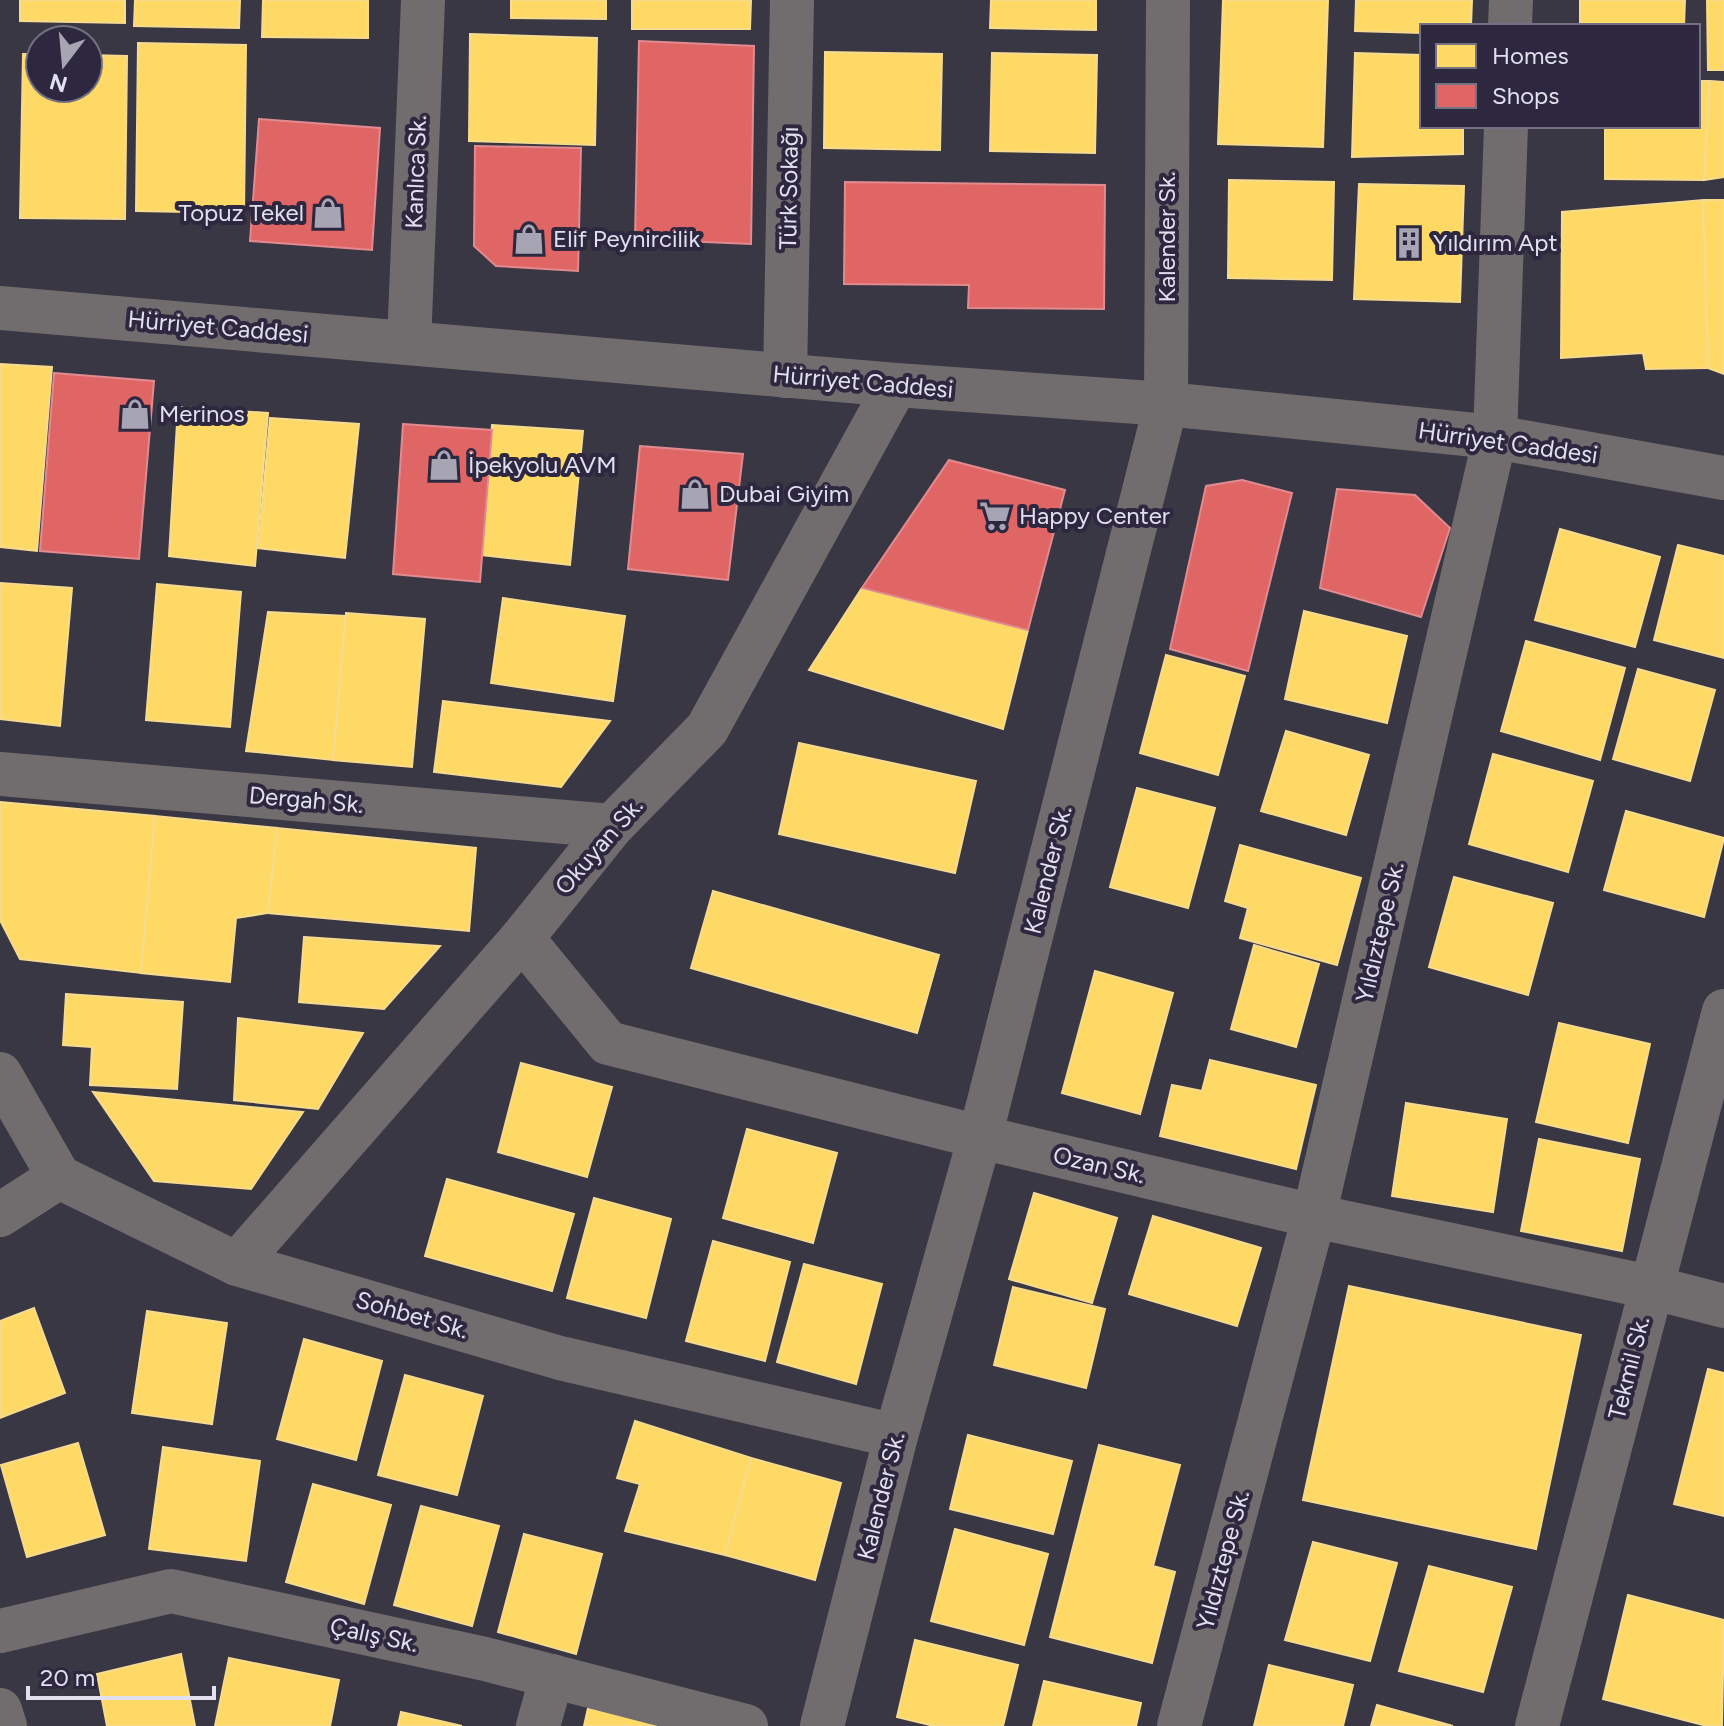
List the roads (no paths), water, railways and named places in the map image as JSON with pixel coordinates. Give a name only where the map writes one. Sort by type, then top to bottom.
[{"type":"street","name":"Kanlıca Sk.","points":[[409,343],[423,0]]},
{"type":"street","name":"Türk Sokağı","points":[[785,376],[792,0]]},
{"type":"street","name":"Kalender Sk.","points":[[822,1726],[896,1436],[980,1137],[1166,404],[1168,0]]},
{"type":"street","points":[[1510,24],[1511,0]]},
{"type":"street","name":"Yıldıztepe Sk.","points":[[1179,1726],[1314,1216],[1495,437],[1506,128]]},
{"type":"street","name":"Hürriyet Caddesi","points":[[0,308],[785,376],[1166,404],[1495,437],[1724,478]]},
{"type":"street","name":"Okuyan Sk.","points":[[237,1264],[522,938],[612,826],[707,729],[896,385]]},
{"type":"street","name":"Dergah Sk.","points":[[0,774],[612,826]]},
{"type":"street","name":"Ozan Sk.","points":[[522,938],[608,1043],[980,1137],[1314,1216],[1650,1287],[1724,1306]]},
{"type":"street","name":"Tekmil Sk.","points":[[1537,1726],[1724,1011]]},
{"type":"street","points":[[0,1074],[59,1177],[0,1215]]},
{"type":"street","name":"Sohbet Sk.","points":[[59,1177],[237,1264],[560,1358],[896,1436]]},
{"type":"street","name":"Çalış Sk.","points":[[0,1631],[171,1591],[485,1659],[746,1726]]},
{"type":"street","points":[[538,1726],[552,1676]]},
{"type":"street","points":[[0,1710],[5,1726]]},
{"type":"place","name":"Topuz Tekel","points":[[328,213]]},
{"type":"place","name":"Elif Peynircilik","points":[[529,239]]},
{"type":"place","name":"Yıldırım Apt","points":[[1409,243]]},
{"type":"place","name":"Merinos","points":[[135,414]]},
{"type":"place","name":"İpekyolu AVM","points":[[444,465]]},
{"type":"place","name":"Dubai Giyim","points":[[695,494]]},
{"type":"place","name":"Happy Center","points":[[995,516]]}]
